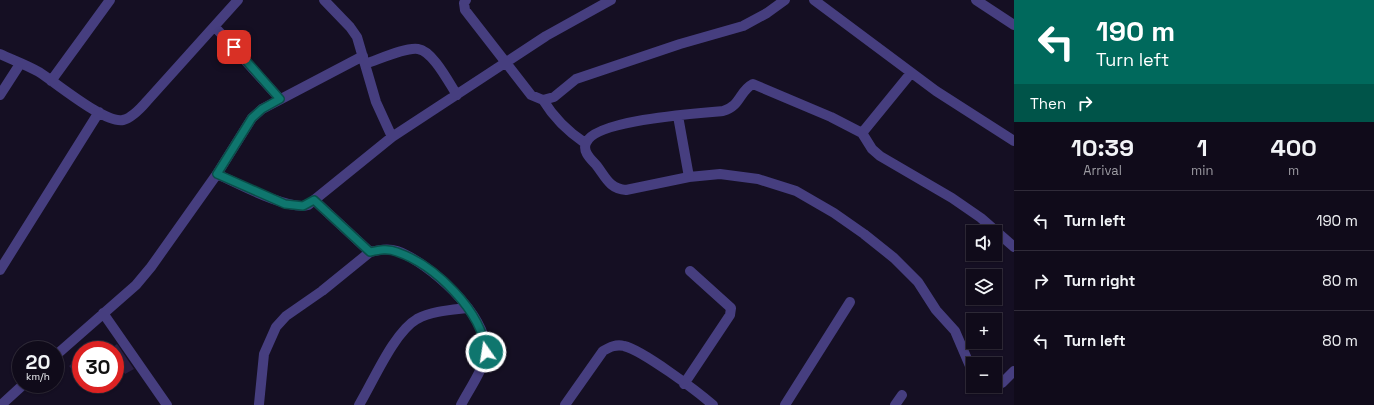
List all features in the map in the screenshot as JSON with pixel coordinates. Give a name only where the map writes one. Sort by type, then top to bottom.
[{"type":"street","points":[[51,81],[110,0]]},
{"type":"street","points":[[0,54],[36,71],[79,101],[99,112],[114,119],[123,120],[131,116],[147,102],[238,0]]},
{"type":"street","points":[[324,0],[350,26],[357,37],[376,102],[392,137]]},
{"type":"street","points":[[466,0],[464,3],[465,10],[531,95],[543,100],[555,119],[585,143]]},
{"type":"street","points":[[217,174],[285,204],[303,206],[314,200],[392,137],[546,36],[611,0]]},
{"type":"street","points":[[543,100],[554,97],[576,79],[680,44],[743,26],[767,13],[785,0]]},
{"type":"street","points":[[814,0],[911,73],[965,111],[1014,141]]},
{"type":"street","points":[[976,0],[1014,25]]},
{"type":"street","points":[[215,26],[280,99]]},
{"type":"street","points":[[64,348],[136,285],[151,267],[217,174],[252,118],[262,109],[280,99],[364,60],[407,50],[419,49],[429,54],[438,65],[457,95]]},
{"type":"street","points":[[0,95],[20,64]]},
{"type":"street","points":[[862,133],[911,73]]},
{"type":"street","points":[[966,357],[955,331],[936,310],[918,282],[888,253],[834,212],[796,191],[758,179],[720,174],[689,177],[626,190],[617,189],[610,184],[585,151],[585,143],[591,136],[620,125],[648,118],[678,116],[732,109],[747,87],[753,84],[831,117],[862,133],[872,149],[880,156],[952,198],[981,218],[1014,248]]},
{"type":"street","points":[[0,270],[99,112]]},
{"type":"street","points":[[678,116],[689,177]]},
{"type":"street","points":[[314,200],[370,252]]},
{"type":"street","points":[[259,404],[264,354],[276,327],[286,316],[327,288],[370,252],[385,249],[397,252],[441,279],[468,308],[485,339],[486,352],[482,365],[461,405]]},
{"type":"street","points":[[684,384],[730,315],[731,308],[727,302],[690,270]]},
{"type":"street","points":[[785,405],[850,302]]},
{"type":"street","points":[[359,405],[394,344],[405,329],[417,319],[435,313],[468,308]]},
{"type":"street","points":[[103,313],[167,405]]},
{"type":"street","points":[[566,405],[604,351],[612,346],[623,346],[637,352],[713,405]]},
{"type":"street","points":[[1002,383],[1014,371]]},
{"type":"street","points":[[1,405],[14,393]]},
{"type":"street","points":[[896,405],[902,395]]},
{"type":"building","points":[[124,354],[134,369],[125,374],[124,372]]},
{"type":"route","points":[[234,47],[280,99],[262,109],[252,118],[217,174],[285,204],[303,206],[308,205],[314,200],[342,228],[370,252],[385,249],[397,252],[425,268],[441,279],[468,308],[485,339],[486,352]]}]
